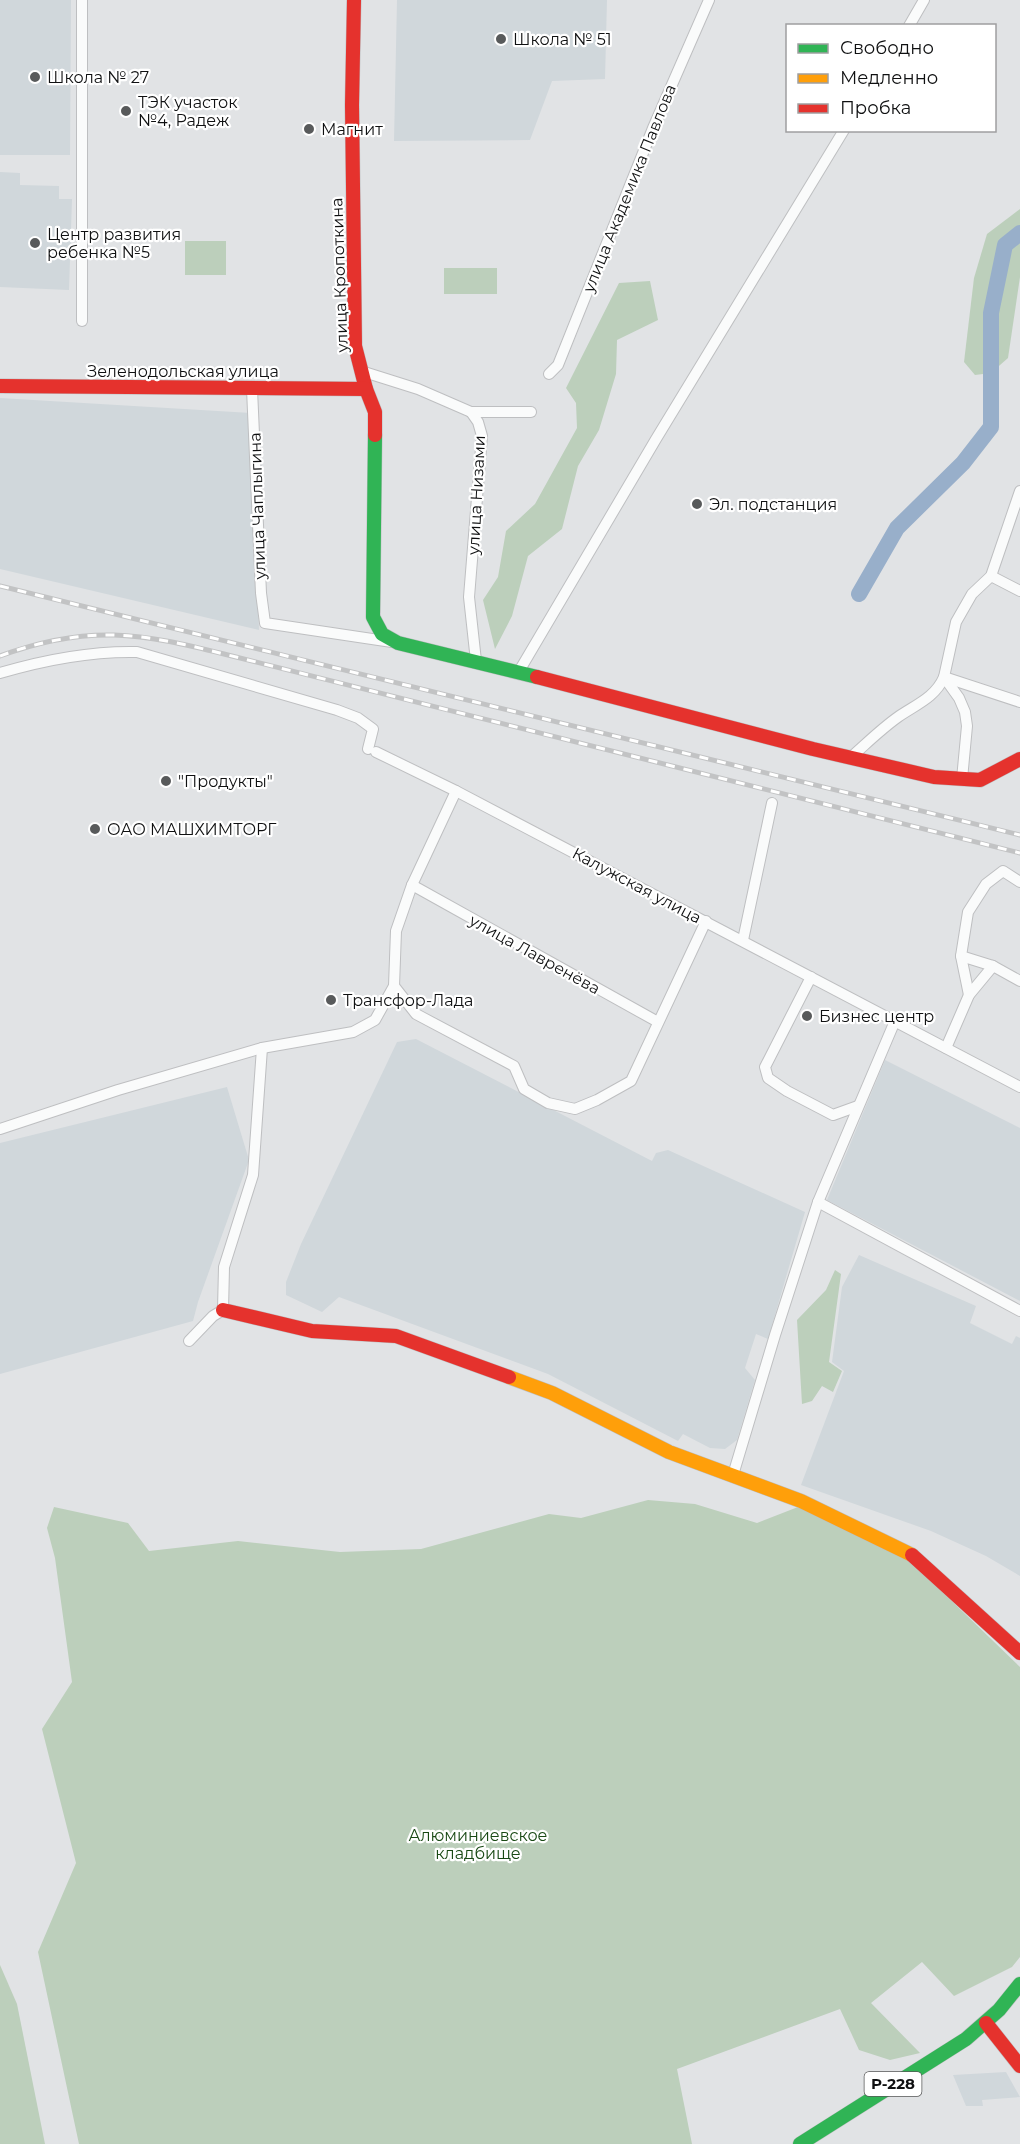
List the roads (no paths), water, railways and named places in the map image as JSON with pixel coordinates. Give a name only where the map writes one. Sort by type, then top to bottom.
[{"type":"main road","name":"улица Кропоткина","points":[[354,0],[352,105],[355,346],[366,389],[375,412],[373,617],[382,634],[398,643]]},
{"type":"main road","name":"Зеленодольская улица","points":[[0,386],[366,389]]},
{"type":"main road","points":[[398,643],[850,758],[934,777],[980,780],[1020,759]]},
{"type":"main road","points":[[223,1310],[312,1331],[396,1336],[552,1393],[669,1452],[801,1501],[915,1557],[1018,1647]]},
{"type":"main road","name":"Р-228","points":[[800,2144],[973,2034],[999,2010],[1020,1984]]},
{"type":"main road","points":[[999,2010],[1003,2035],[1017,2063]]},
{"type":"main road","points":[[986,2023],[1017,2063]]},
{"type":"main road","points":[[973,2034],[996,2045],[1017,2063]]},
{"type":"street","points":[[82,0],[82,321]]},
{"type":"street","name":"улица Академика Павлова","points":[[549,374],[558,365],[652,128],[709,0]]},
{"type":"street","points":[[910,24],[924,0]]},
{"type":"street","points":[[518,673],[656,439],[843,132]]},
{"type":"street","name":"улица Низами","points":[[361,371],[418,389],[471,412],[478,422],[482,436],[469,597],[476,662]]},
{"type":"street","name":"улица Чаплыгина","points":[[252,389],[261,593],[265,623],[398,643]]},
{"type":"street","points":[[471,412],[531,412]]},
{"type":"street","points":[[850,758],[897,718],[932,696],[939,688],[944,677],[956,622],[972,594],[991,576],[1020,491]]},
{"type":"street","points":[[991,576],[1020,591]]},
{"type":"street","name":"Калужская улица","points":[[0,673],[48,661],[118,652],[137,652],[358,718],[373,729],[372,751],[456,791],[1020,1087]]},
{"type":"street","points":[[944,677],[1020,702]]},
{"type":"street","points":[[944,677],[959,698],[965,712],[967,726],[962,779]]},
{"type":"street","points":[[0,1129],[118,1090],[261,1048],[353,1032],[375,1020],[394,986],[396,931],[412,885],[456,791]]},
{"type":"street","points":[[743,940],[772,803]]},
{"type":"street","points":[[969,995],[961,956],[968,912],[986,884],[1003,871],[1020,882]]},
{"type":"street","name":"улица Лавренёва","points":[[412,885],[658,1022]]},
{"type":"street","points":[[394,986],[416,1014],[514,1066],[524,1089],[548,1103],[575,1109],[631,1081],[645,1056],[658,1022],[706,921]]},
{"type":"street","points":[[961,956],[993,966],[1020,981]]},
{"type":"street","points":[[946,1048],[969,995],[993,966]]},
{"type":"street","points":[[811,977],[765,1067],[768,1078],[787,1091],[833,1115],[858,1106]]},
{"type":"street","points":[[733,1475],[818,1202],[895,1021]]},
{"type":"street","points":[[189,1341],[213,1316],[223,1310],[224,1267],[253,1175],[261,1048]]},
{"type":"street","points":[[818,1202],[1020,1311]]},
{"type":"waterway","points":[[859,594],[897,528],[963,463],[991,427],[991,313],[1005,245],[1020,233]]},
{"type":"railway","points":[[0,586],[1020,835]]},
{"type":"railway","points":[[0,656],[41,643],[85,636],[128,636],[169,642],[1020,853]]},
{"type":"place","name":"Школа № 51","points":[[501,39]]},
{"type":"place","name":"Школа № 27","points":[[35,77]]},
{"type":"place","name":"ТЭК участок №4, Радеж","points":[[126,111]]},
{"type":"place","name":"Магнит","points":[[309,129]]},
{"type":"place","name":"Центр развития ребенка №5","points":[[35,243]]},
{"type":"place","name":"Эл. подстанция","points":[[697,504]]},
{"type":"place","name":"\"Продукты\"","points":[[166,781]]},
{"type":"place","name":"ОАО МАШХИМТОРГ","points":[[95,829]]},
{"type":"place","name":"Трансфор-Лада","points":[[331,1000]]},
{"type":"place","name":"Бизнес центр","points":[[807,1016]]},
{"type":"park label","name":"Алюминиевское кладбище","points":[[478,1844]]}]
